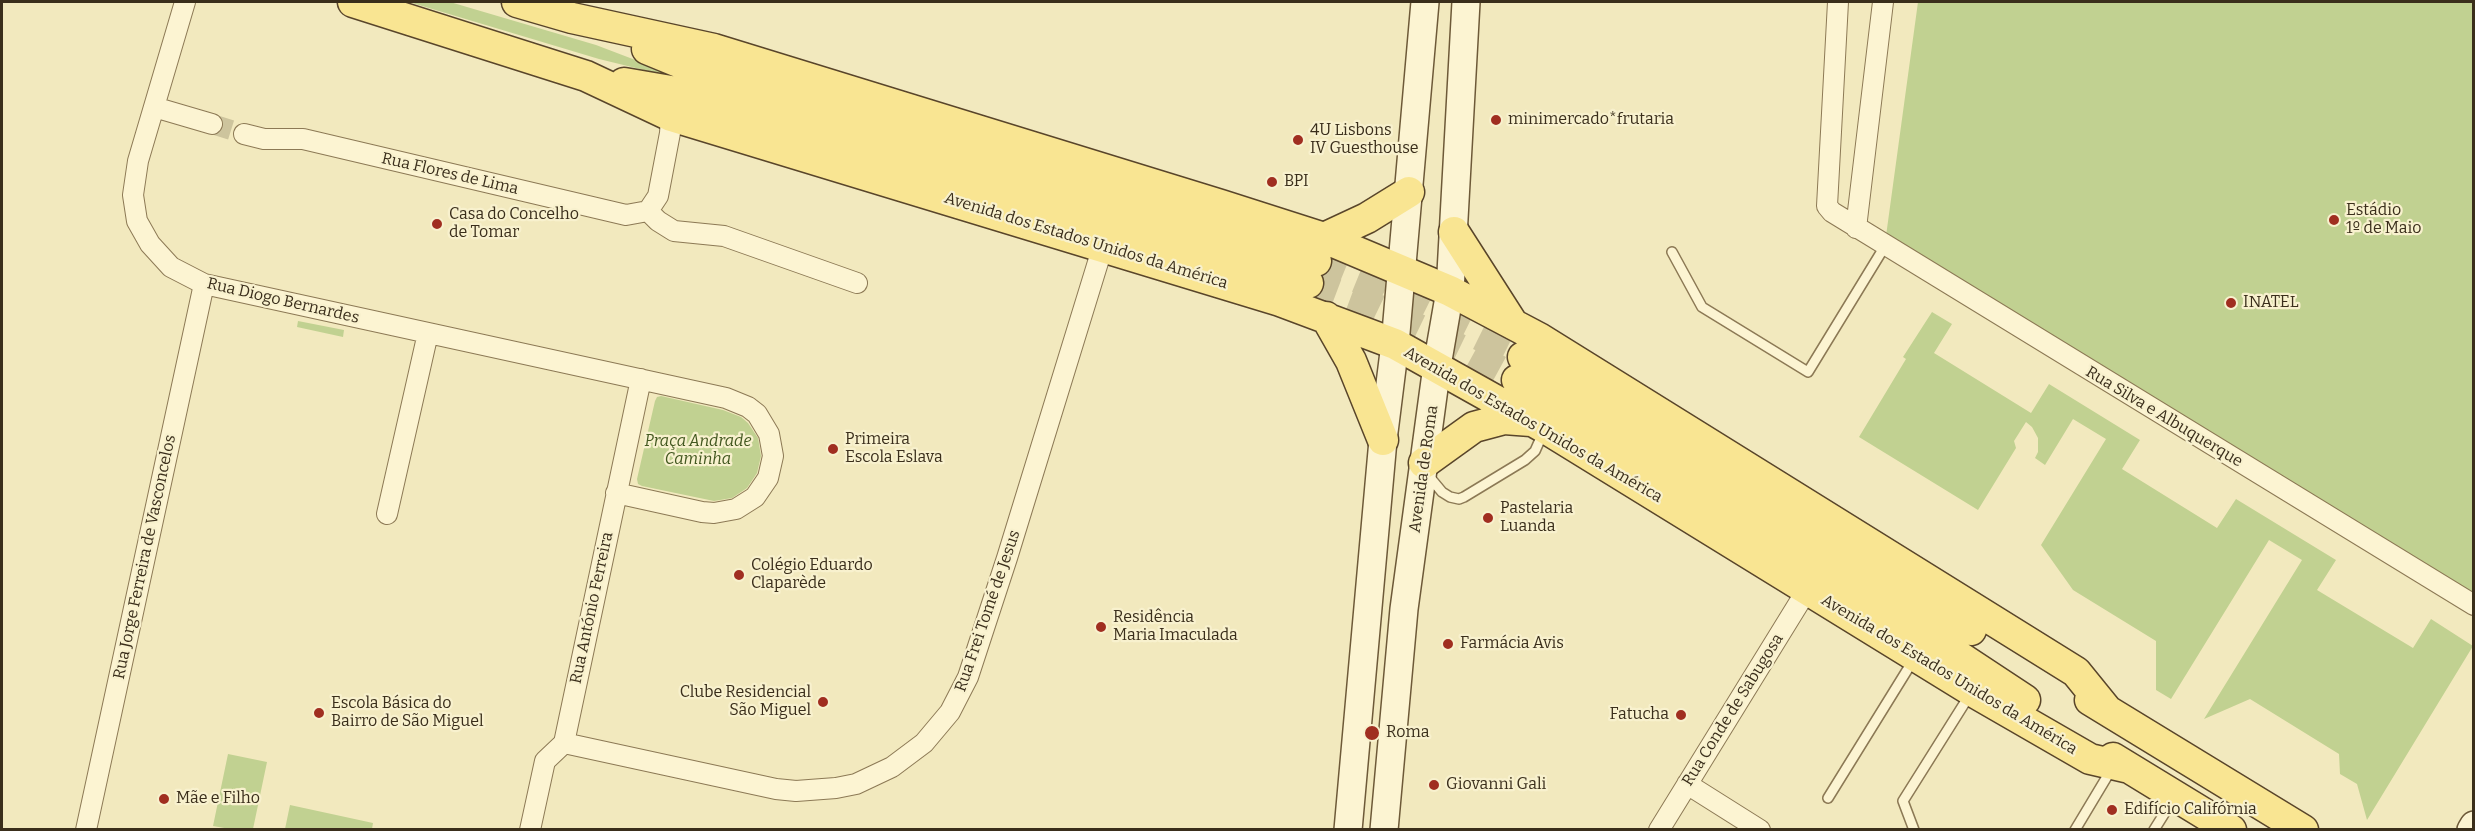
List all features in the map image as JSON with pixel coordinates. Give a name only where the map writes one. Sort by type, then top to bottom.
[{"type":"main road","name":"Avenida dos Estados Unidos da América","points":[[353,2],[586,76],[671,116],[1103,246],[1326,317],[1395,344],[1539,424],[1972,691],[2090,759],[2121,766]]},
{"type":"main road","name":"Avenida dos Estados Unidos da América","points":[[517,2],[572,18],[703,72],[1316,261]]},
{"type":"main road","points":[[1348,830],[1383,440],[1402,270],[1425,2]]},
{"type":"main road","name":"Avenida de Roma","points":[[1384,830],[1404,609],[1437,366],[1450,291],[1466,2]]},
{"type":"main road","name":"Avenida dos Estados Unidos da América","points":[[586,76],[700,96],[1316,261],[1402,270],[1511,321],[2076,672],[2106,709]]},
{"type":"main road","points":[[1316,261],[1347,229],[1409,192]]},
{"type":"main road","points":[[1454,232],[1511,321]]},
{"type":"main road","points":[[1326,317],[1351,361],[1383,440]]},
{"type":"main road","name":"Avenida dos Estados Unidos da América","points":[[2231,830],[2121,766],[1875,601],[1520,369],[2106,709],[2303,830]]},
{"type":"main road","points":[[1424,466],[1474,427],[1504,419],[1539,424]]},
{"type":"main road","points":[[2471,830],[2474,825]]},
{"type":"street","name":"Rua Diogo Bernardes","points":[[185,2],[138,161],[133,195],[137,221],[150,244],[171,267],[204,284],[641,379]]},
{"type":"street","name":"Rua Silva e Albuquerque","points":[[1838,2],[1827,206],[1832,212],[2474,605]]},
{"type":"street","points":[[1856,228],[1883,2]]},
{"type":"street","points":[[154,107],[212,124]]},
{"type":"street","points":[[671,116],[658,196],[648,211],[658,221],[674,231],[724,236],[857,283]]},
{"type":"street","name":"Rua Flores de Lima","points":[[244,134],[264,139],[303,139],[626,215],[648,211]]},
{"type":"street","name":"Rua Frei Tomé de Jesus","points":[[564,743],[776,789],[796,791],[856,784],[892,767],[924,743],[950,712],[968,677],[1011,547],[1103,246]]},
{"type":"street","name":"Rua Jorge Ferreira de Vasconcelos","points":[[86,830],[204,284]]},
{"type":"street","points":[[387,514],[428,333]]},
{"type":"street","points":[[616,493],[702,512],[725,512],[746,504],[755,497],[763,488],[772,467],[773,456],[769,434],[757,414],[748,407],[726,398],[641,379]]},
{"type":"street","name":"Rua António Ferreira","points":[[564,743],[641,379]]},
{"type":"street","name":"Rua Conde de Sabugosa","points":[[1659,830],[1807,590]]},
{"type":"street","points":[[530,830],[544,761],[564,743]]},
{"type":"street","points":[[1687,784],[1760,830]]},
{"type":"lane","points":[[1672,252],[1702,306],[1808,372],[1885,246]]},
{"type":"lane","points":[[1424,466],[1442,492],[1459,499],[1525,460],[1538,447],[1539,424]]},
{"type":"lane","points":[[1828,798],[1915,657]]},
{"type":"lane","points":[[1914,830],[1903,801],[1972,691]]},
{"type":"lane","points":[[2075,830],[2121,766]]},
{"type":"lane","points":[[2154,830],[2175,796]]},
{"type":"green space","points":[[409,2],[450,2],[596,45],[693,82],[599,59]]},
{"type":"green space","name":"INATEL","points":[[1918,2],[2473,2],[2473,595],[1886,236]]},
{"type":"green space","points":[[1932,312],[1952,324],[1934,353],[2031,413],[2049,384],[2140,440],[2122,469],[2217,528],[2236,499],[2336,560],[2317,590],[2413,648],[2431,619],[2473,646],[2367,820],[2357,784],[2340,774],[2339,754],[2250,699],[2204,719],[2302,560],[2269,540],[2171,699],[2156,690],[2156,641],[2073,590],[2041,545],[2106,439],[2073,419],[2045,465],[2035,458],[2038,452],[2038,438],[2026,422],[2014,441],[2016,448],[1978,510],[1859,437],[1906,359],[1903,357]]},
{"type":"green space","points":[[298,321],[344,330],[343,337],[297,327]]},
{"type":"green space","name":"Praça Andrade Caminha","points":[[661,396],[723,410],[741,417],[748,423],[758,438],[761,456],[757,473],[747,488],[732,498],[714,501],[638,484],[637,479],[655,401]]},
{"type":"green space","points":[[228,754],[267,762],[253,829],[213,826]]},
{"type":"green space","points":[[290,805],[373,823],[372,829],[285,829]]},
{"type":"tunnel","points":[[212,124],[244,134]]},
{"type":"tunnel","points":[[1316,261],[1385,289],[1523,357]]},
{"type":"tunnel","points":[[1308,283],[1377,309],[1462,350],[1517,380]]},
{"type":"place","name":"minimercado*frutaria","points":[[1496,120]]},
{"type":"place","name":"4U Lisbons IV Guesthouse","points":[[1298,140]]},
{"type":"place","name":"BPI","points":[[1272,182]]},
{"type":"place","name":"Estádio 1º de Maio","points":[[2334,220]]},
{"type":"place","name":"Casa do Concelho de Tomar","points":[[437,224]]},
{"type":"place","name":"INATEL","points":[[2231,303]]},
{"type":"place","name":"Primeira Escola Eslava","points":[[833,449]]},
{"type":"place","name":"Pastelaria Luanda","points":[[1488,518]]},
{"type":"place","name":"Colégio Eduardo Claparède","points":[[739,575]]},
{"type":"place","name":"Residência Maria Imaculada","points":[[1101,627]]},
{"type":"place","name":"Farmácia Avis","points":[[1448,644]]},
{"type":"place","name":"Clube Residencial São Miguel","points":[[823,702]]},
{"type":"place","name":"Escola Básica do Bairro de São Miguel","points":[[319,713]]},
{"type":"place","name":"Fatucha","points":[[1681,715]]},
{"type":"place","name":"Roma","points":[[1372,733]]},
{"type":"place","name":"Giovanni Gali","points":[[1434,785]]},
{"type":"place","name":"Mãe e Filho","points":[[164,799]]},
{"type":"place","name":"Edifício Califórnia","points":[[2112,810]]}]
